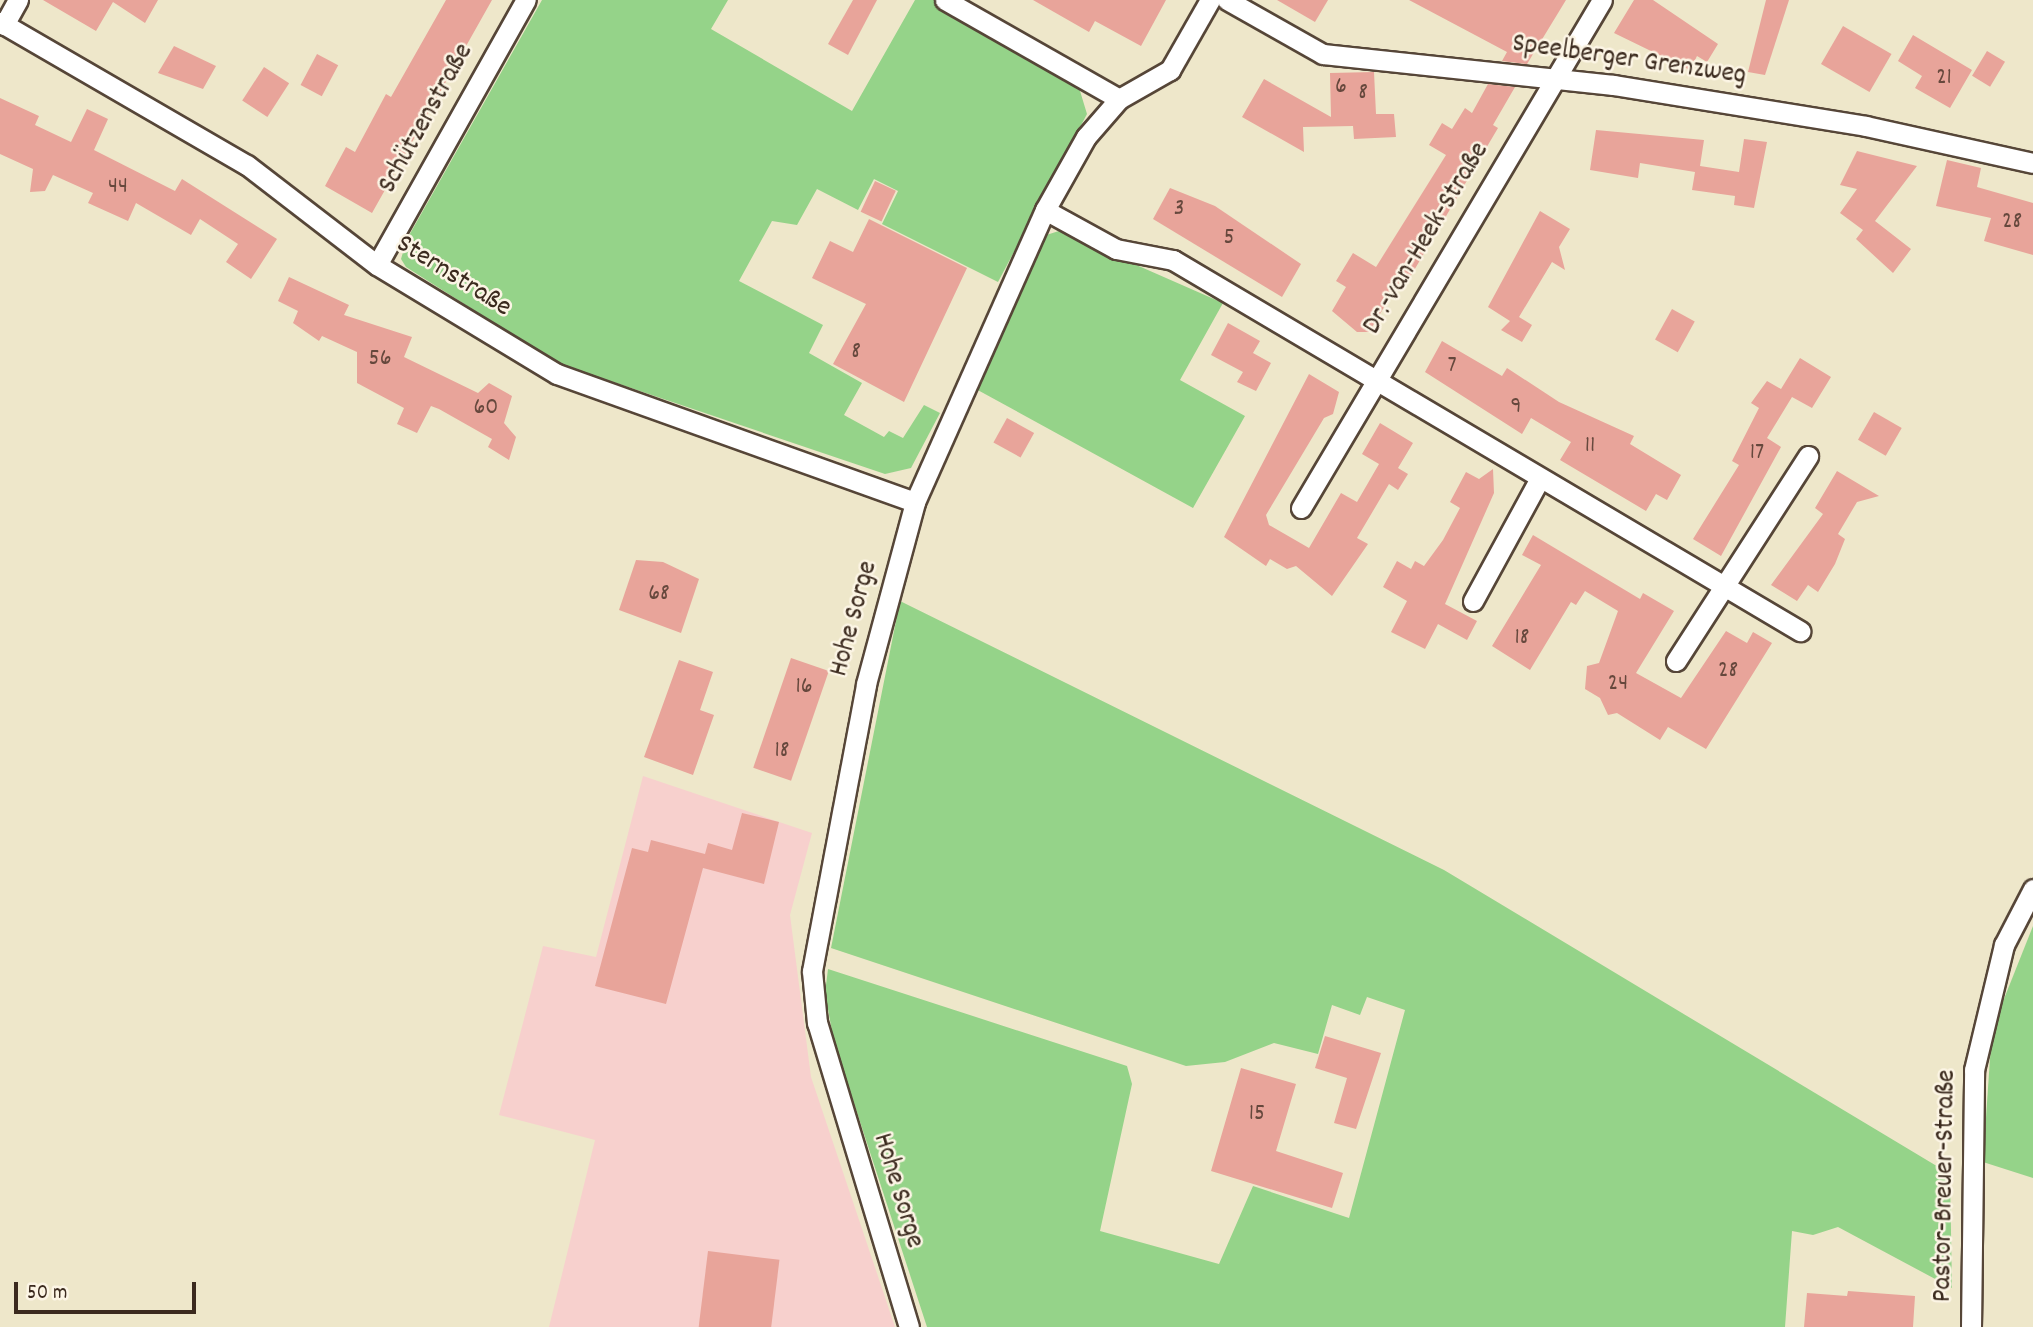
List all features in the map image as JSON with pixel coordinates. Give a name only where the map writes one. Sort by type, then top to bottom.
[{"type":"street","points":[[2,24],[18,0]]},
{"type":"street","name":"Schützenstraße","points":[[377,265],[526,0]]},
{"type":"street","points":[[945,0],[1119,99]]},
{"type":"street","name":"Hohe Sorge","points":[[909,1327],[817,1023],[812,971],[866,684],[915,502],[1045,211],[1086,137],[1119,99],[1170,70],[1210,0]]},
{"type":"street","name":"Speelberger Grenzweg","points":[[1227,0],[1323,54],[1556,76],[1866,126],[2033,163]]},
{"type":"street","name":"Dr.-van-Heek-Straße","points":[[1301,508],[1602,0]]},
{"type":"street","name":"Sternstraße","points":[[2,24],[247,165],[377,265],[557,374],[915,502]]},
{"type":"street","points":[[1045,211],[1116,249],[1173,260],[1376,378],[1539,480],[1800,631]]},
{"type":"street","points":[[1676,661],[1726,588],[1808,456]]},
{"type":"street","points":[[1473,601],[1539,480]]},
{"type":"street","name":"Pastor-Breuer-Straße","points":[[1971,1327],[1974,1070],[2004,945],[2033,889]]},
{"type":"shaded area","points":[[643,776],[812,833],[790,915],[811,1077],[895,1327],[549,1327],[595,1140],[499,1115],[543,946],[596,957]]},
{"type":"green space","points":[[542,0],[728,0],[711,29],[852,111],[915,0],[935,0],[1077,81],[1087,114],[998,282],[882,224],[898,191],[874,179],[858,210],[817,189],[797,225],[772,221],[739,281],[823,325],[809,353],[862,383],[844,415],[884,437],[889,431],[903,438],[924,405],[940,413],[911,468],[885,474],[557,363],[406,267],[401,259],[407,239]]},
{"type":"green space","points":[[1059,231],[1223,303],[1180,380],[1245,416],[1193,508],[974,388],[1043,236]]},
{"type":"green space","points":[[900,601],[1444,870],[1950,1174],[1952,1288],[1838,1227],[1813,1235],[1792,1231],[1785,1327],[927,1327],[834,1042],[825,993],[828,969],[1127,1066],[1132,1084],[1100,1231],[1219,1264],[1253,1186],[1349,1218],[1405,1010],[1367,997],[1360,1015],[1332,1005],[1318,1054],[1274,1043],[1225,1062],[1186,1066],[831,948]]},
{"type":"green space","points":[[2033,926],[2033,1178],[1983,1162],[1992,1029]]},
{"type":"building","points":[[43,0],[158,0],[145,23],[113,2],[96,31]]},
{"type":"building","points":[[446,0],[492,0],[372,213],[325,186],[346,147],[355,152],[386,94],[391,97]]},
{"type":"building","points":[[853,0],[877,0],[848,55],[828,44]]},
{"type":"building","points":[[1033,0],[1166,0],[1141,46],[1095,21],[1089,32]]},
{"type":"building","points":[[1277,0],[1328,0],[1315,22]]},
{"type":"building","points":[[1409,0],[1566,0],[1527,64],[1502,61],[1507,52]]},
{"type":"building","points":[[1634,0],[1653,0],[1718,44],[1707,62],[1697,56],[1690,70],[1614,33]]},
{"type":"building","points":[[1766,0],[1789,0],[1765,75],[1748,72]]},
{"type":"building","points":[[1843,26],[1891,54],[1869,92],[1821,64]]},
{"type":"building","points":[[1913,35],[1972,70],[1950,108],[1915,88],[1922,76],[1898,61]]},
{"type":"building","points":[[174,46],[216,66],[203,89],[158,73]]},
{"type":"building","points":[[1987,51],[2005,62],[1990,87],[1972,76]]},
{"type":"building","points":[[317,54],[338,65],[322,96],[301,85]]},
{"type":"building","points":[[264,67],[289,83],[267,117],[242,101]]},
{"type":"building","points":[[1374,72],[1376,114],[1394,114],[1396,137],[1354,139],[1353,126],[1303,127],[1304,152],[1242,117],[1264,79],[1331,117],[1330,73]]},
{"type":"building","points":[[1488,84],[1515,87],[1493,125],[1498,128],[1406,284],[1400,281],[1369,332],[1357,332],[1332,311],[1346,287],[1336,281],[1353,253],[1376,267],[1446,155],[1429,145],[1442,123],[1452,129],[1465,108],[1472,113]]},
{"type":"building","points":[[0,98],[39,116],[35,125],[71,142],[87,109],[108,119],[94,150],[175,191],[182,179],[277,239],[251,279],[226,262],[238,244],[200,219],[191,235],[136,203],[128,221],[88,203],[93,193],[53,175],[45,191],[30,192],[33,169],[0,154]]},
{"type":"building","points":[[1596,130],[1704,140],[1700,166],[1739,172],[1744,139],[1767,142],[1754,208],[1734,205],[1735,196],[1692,190],[1695,172],[1640,163],[1638,178],[1590,170]]},
{"type":"building","points":[[1857,151],[1917,166],[1875,221],[1911,249],[1893,273],[1856,239],[1863,230],[1840,213],[1857,189],[1840,185]]},
{"type":"building","points":[[1947,160],[1981,168],[1977,187],[2033,203],[2033,255],[1984,241],[1991,218],[1936,206]]},
{"type":"building","points":[[875,181],[896,191],[881,222],[861,212]]},
{"type":"building","points":[[1170,188],[1215,206],[1301,264],[1282,297],[1153,219]]},
{"type":"building","points":[[1540,211],[1570,229],[1559,247],[1565,270],[1552,262],[1519,317],[1532,325],[1522,342],[1501,330],[1510,321],[1488,307]]},
{"type":"building","points":[[869,219],[967,268],[904,402],[833,364],[866,304],[812,278],[830,241],[853,252]]},
{"type":"building","points":[[289,277],[349,305],[344,315],[412,337],[404,357],[478,393],[489,383],[512,396],[504,423],[516,437],[509,460],[488,447],[492,439],[431,406],[417,433],[397,424],[404,408],[357,383],[357,352],[322,336],[319,341],[293,323],[298,311],[278,301]]},
{"type":"building","points":[[1672,309],[1695,322],[1678,352],[1655,340]]},
{"type":"building","points":[[1228,323],[1260,341],[1253,353],[1271,363],[1256,391],[1237,382],[1243,372],[1211,355]]},
{"type":"building","points":[[1442,341],[1502,376],[1507,368],[1559,402],[1634,436],[1630,444],[1681,475],[1667,500],[1656,494],[1646,511],[1560,460],[1571,442],[1531,418],[1522,434],[1425,372]]},
{"type":"building","points":[[1800,358],[1831,377],[1812,408],[1792,397],[1767,438],[1781,447],[1721,556],[1693,539],[1739,465],[1732,461],[1759,408],[1751,403],[1767,381],[1781,389]]},
{"type":"building","points":[[1309,374],[1339,392],[1333,414],[1324,418],[1266,515],[1269,525],[1309,548],[1341,493],[1357,502],[1379,464],[1362,454],[1380,423],[1413,443],[1398,468],[1408,474],[1398,490],[1389,484],[1357,538],[1368,544],[1332,596],[1296,566],[1287,569],[1270,559],[1266,566],[1224,537]]},
{"type":"building","points":[[1874,412],[1902,428],[1886,456],[1858,440]]},
{"type":"building","points":[[1007,418],[1034,433],[1021,458],[993,442]]},
{"type":"building","points":[[1493,469],[1494,493],[1445,604],[1477,621],[1467,640],[1438,624],[1425,649],[1391,632],[1407,601],[1383,587],[1397,561],[1411,569],[1415,561],[1424,566],[1443,540],[1460,508],[1450,502],[1466,472],[1479,479]]},
{"type":"building","points":[[1837,471],[1879,496],[1857,502],[1838,534],[1845,539],[1835,564],[1818,592],[1808,585],[1797,601],[1771,585],[1823,514],[1815,508]]},
{"type":"building","points":[[1533,535],[1640,599],[1643,593],[1674,611],[1636,673],[1681,698],[1726,631],[1747,643],[1753,632],[1772,643],[1706,749],[1668,727],[1660,740],[1617,713],[1608,715],[1600,698],[1585,689],[1587,666],[1599,663],[1618,611],[1585,591],[1576,605],[1571,602],[1530,670],[1492,646],[1541,565],[1522,555]]},
{"type":"building","points":[[636,560],[663,562],[699,579],[681,633],[619,610]]},
{"type":"building","points":[[791,658],[829,671],[791,781],[753,768]]},
{"type":"building","points":[[679,660],[713,672],[700,710],[714,715],[693,775],[644,757]]},
{"type":"building","points":[[742,813],[779,822],[764,884],[703,868],[666,1004],[595,986],[632,848],[648,852],[651,840],[705,854],[708,843],[732,850]]},
{"type":"building","points":[[1325,1036],[1381,1053],[1356,1129],[1334,1123],[1347,1078],[1315,1068]]},
{"type":"building","points":[[1241,1068],[1296,1084],[1276,1151],[1343,1173],[1332,1208],[1211,1171]]},
{"type":"building","points":[[708,1251],[779,1260],[771,1327],[699,1327]]},
{"type":"building","points":[[1848,1291],[1915,1296],[1913,1327],[1804,1327],[1807,1293],[1847,1296]]}]
